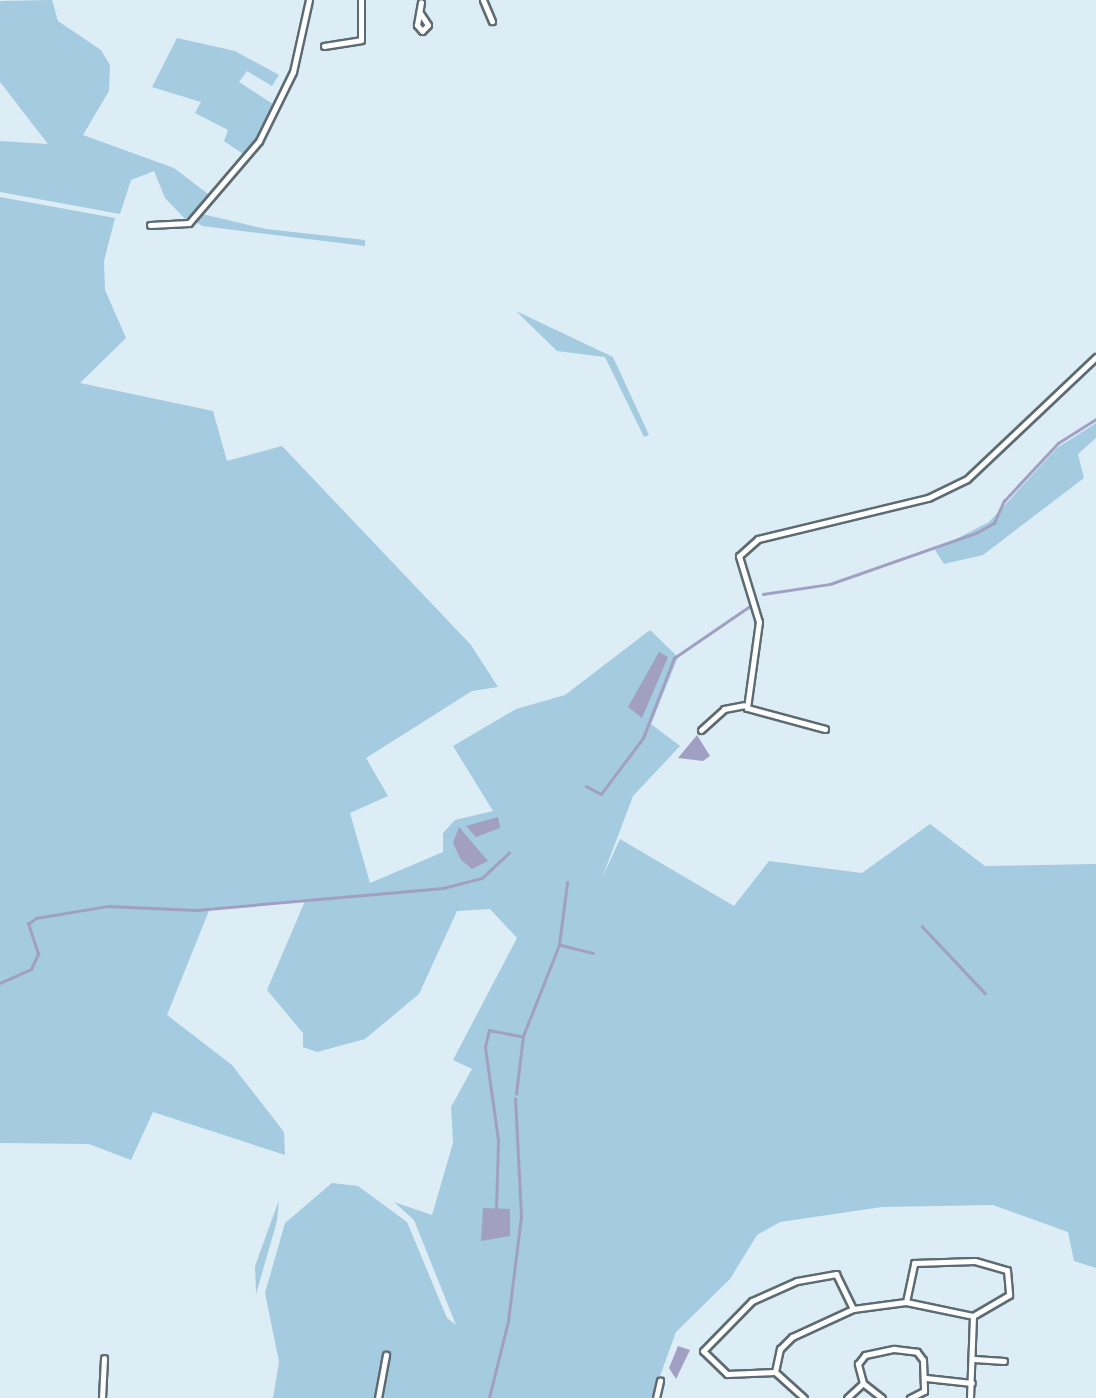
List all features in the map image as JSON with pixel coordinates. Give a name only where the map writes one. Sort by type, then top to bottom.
[{"type":"street","points":[[150,225],[183,226],[204,208],[260,141],[290,82],[308,0]]},
{"type":"street","points":[[324,46],[361,40],[360,0]]},
{"type":"street","points":[[483,0],[492,21]]},
{"type":"street","points":[[419,1],[420,13]]},
{"type":"street","points":[[745,704],[759,622],[739,556],[770,535],[928,498],[967,479],[1096,357]]},
{"type":"street","points":[[701,730],[724,709],[745,704],[825,729]]},
{"type":"street","points":[[775,1372],[780,1349],[792,1337],[853,1308],[906,1302],[972,1316],[1009,1295],[1008,1270],[975,1261],[914,1263],[906,1302]]},
{"type":"street","points":[[804,1398],[775,1372],[727,1374],[704,1351],[752,1301],[798,1281],[836,1274],[853,1308]]},
{"type":"street","points":[[970,1398],[974,1358],[972,1316]]},
{"type":"street","points":[[882,1398],[864,1383],[860,1360],[886,1350],[917,1352],[926,1378],[922,1393],[910,1398]]},
{"type":"street","points":[[378,1398],[386,1355]]},
{"type":"street","points":[[102,1398],[104,1358]]},
{"type":"street","points":[[974,1358],[1004,1361]]},
{"type":"street","points":[[926,1378],[972,1383]]},
{"type":"street","points":[[656,1398],[660,1380]]},
{"type":"street","points":[[846,1398],[864,1383]]},
{"type":"shaded area","points":[[52,0],[58,21],[101,50],[110,65],[109,91],[83,135],[174,168],[212,197],[187,221],[165,198],[154,171],[131,180],[120,214],[0,192],[0,141],[48,144],[0,82],[0,1]]},
{"type":"shaded area","points":[[177,38],[235,51],[279,75],[272,86],[247,71],[239,82],[276,106],[246,156],[224,141],[228,130],[195,113],[201,102],[152,87]]},
{"type":"shaded area","points":[[0,197],[115,218],[104,261],[105,290],[126,338],[80,383],[213,411],[227,461],[282,446],[471,645],[498,687],[472,691],[366,758],[388,796],[350,813],[370,883],[443,852],[443,833],[455,820],[493,811],[453,746],[516,709],[565,695],[650,630],[678,657],[651,724],[680,746],[633,796],[602,878],[620,839],[734,906],[769,861],[862,873],[930,824],[985,866],[1096,864],[1096,1268],[1074,1261],[1068,1232],[993,1205],[882,1207],[780,1222],[757,1235],[730,1279],[676,1332],[652,1398],[273,1398],[279,1362],[265,1293],[285,1223],[332,1183],[358,1186],[407,1222],[447,1318],[456,1325],[414,1220],[394,1202],[432,1215],[453,1143],[451,1107],[472,1069],[453,1060],[517,938],[490,909],[457,911],[419,994],[365,1039],[317,1052],[303,1047],[303,1033],[267,990],[305,901],[210,908],[167,1015],[232,1065],[284,1132],[285,1155],[153,1112],[131,1160],[89,1144],[0,1143]]},
{"type":"shaded area","points":[[202,214],[266,229],[365,240],[365,246],[202,226],[195,221]]},
{"type":"shaded area","points":[[516,311],[613,357],[649,435],[644,437],[605,357],[557,351]]},
{"type":"shaded area","points":[[1096,423],[1096,438],[1078,454],[1084,478],[983,555],[944,564],[935,550],[989,522],[1057,448]]},
{"type":"shaded area","points":[[659,652],[668,657],[642,718],[628,707]]},
{"type":"shaded area","points":[[697,735],[710,756],[703,761],[678,758]]},
{"type":"shaded area","points":[[498,817],[500,828],[476,837],[466,826]]},
{"type":"shaded area","points":[[459,827],[488,861],[472,869],[461,860],[453,843]]},
{"type":"shaded area","points":[[279,1200],[277,1221],[256,1294],[255,1266]]},
{"type":"shaded area","points":[[483,1208],[510,1209],[510,1236],[481,1241]]},
{"type":"shaded area","points":[[678,1346],[690,1350],[676,1379],[669,1368]]},
{"type":"waterway","points":[[763,594],[830,584],[976,533],[994,523],[1004,501],[1058,443],[1096,419]]},
{"type":"waterway","points":[[586,786],[601,794],[643,738],[674,658],[750,606]]},
{"type":"waterway","points":[[0,983],[31,969],[38,954],[28,924],[36,918],[108,906],[196,910],[443,888],[482,878],[509,853]]},
{"type":"waterway","points":[[516,1094],[523,1036],[559,945],[567,883]]},
{"type":"waterway","points":[[922,926],[985,993]]},
{"type":"waterway","points":[[561,945],[593,953]]},
{"type":"waterway","points":[[496,1209],[498,1140],[485,1047],[489,1030],[521,1036]]},
{"type":"waterway","points":[[489,1398],[508,1321],[521,1216],[515,1099]]}]
